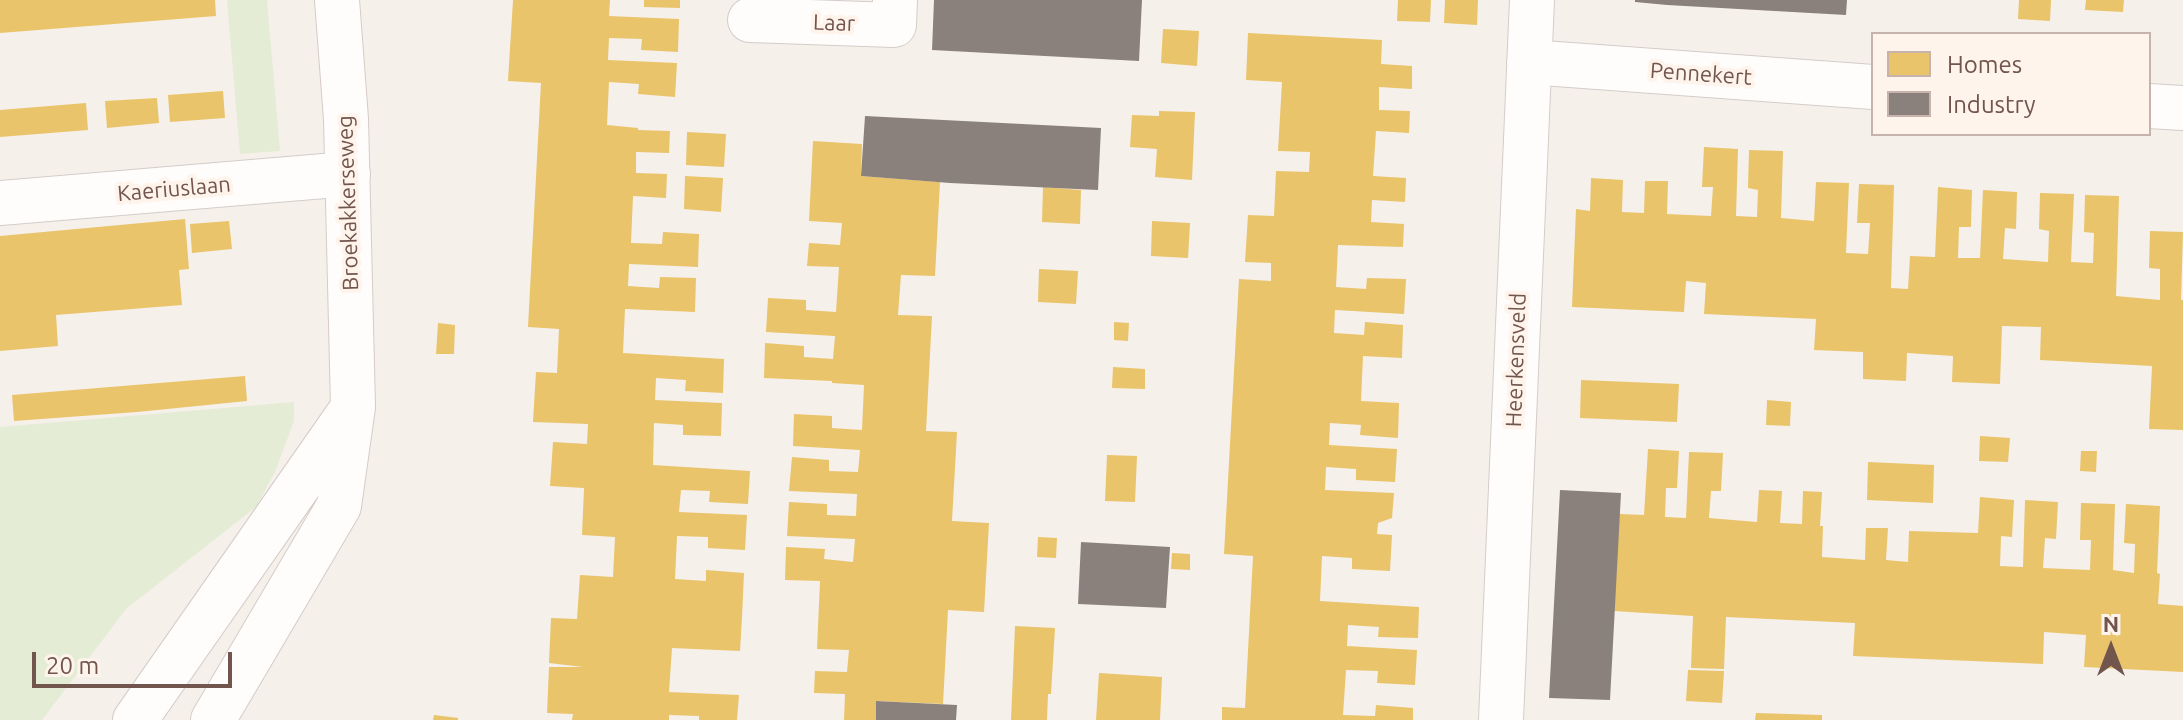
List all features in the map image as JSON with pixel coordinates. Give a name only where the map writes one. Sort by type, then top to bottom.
[{"type":"street","name":"Broekakkerseweg","points":[[213,720],[339,506],[353,407],[346,119],[337,0]]},
{"type":"street","name":"Laar","points":[[750,20],[894,25],[895,0]]},
{"type":"street","name":"Heerkensveld","points":[[1501,720],[1532,0]]},
{"type":"street","name":"Pennekert","points":[[1529,62],[1871,87]]},
{"type":"street","points":[[2151,106],[2183,108]]},
{"type":"street","name":"Kaeriuslaan","points":[[0,203],[348,174]]},
{"type":"street","points":[[135,720],[353,407]]},
{"type":"green space","points":[[227,0],[267,0],[280,151],[240,154]]},
{"type":"green space","points":[[294,402],[294,421],[275,472],[256,507],[126,609],[42,720],[0,720],[0,427]]},
{"type":"building: Homes","points":[[0,0],[215,0],[216,16],[0,33]]},
{"type":"building: Homes","points":[[513,0],[610,0],[609,16],[679,19],[678,52],[641,50],[642,39],[609,38],[608,60],[677,63],[675,97],[638,94],[639,84],[609,82],[607,125],[670,131],[669,153],[636,152],[636,173],[667,174],[666,198],[633,196],[631,243],[662,244],[663,232],[699,234],[698,267],[629,264],[628,286],[659,288],[660,277],[696,278],[695,312],[625,309],[623,353],[724,359],[723,393],[685,391],[686,380],[656,378],[655,400],[722,403],[721,436],[683,435],[683,425],[654,423],[653,465],[750,471],[748,504],[709,502],[710,491],[681,490],[679,512],[747,515],[745,550],[708,548],[708,537],[677,536],[675,579],[706,581],[706,570],[744,573],[742,617],[740,651],[672,648],[669,692],[739,695],[737,720],[699,720],[699,716],[669,715],[669,720],[572,720],[573,714],[547,713],[549,667],[583,667],[549,663],[551,618],[577,619],[580,575],[613,577],[615,537],[582,535],[584,488],[550,486],[553,442],[587,444],[588,424],[533,422],[536,372],[557,373],[559,329],[528,327],[541,83],[508,81]]},
{"type":"building: Homes","points":[[644,0],[680,0],[680,8],[644,7]]},
{"type":"building: Homes","points":[[1398,0],[1431,0],[1430,22],[1397,21]]},
{"type":"building: Homes","points":[[1445,0],[1478,0],[1477,25],[1444,23]]},
{"type":"building: Homes","points":[[2019,0],[2051,0],[2050,21],[2018,19]]},
{"type":"building: Homes","points":[[2086,0],[2124,0],[2123,12],[2085,10]]},
{"type":"building: Homes","points":[[1163,29],[1199,31],[1197,66],[1161,63]]},
{"type":"building: Homes","points":[[1248,33],[1382,40],[1381,64],[1412,66],[1412,89],[1379,87],[1379,110],[1410,111],[1409,133],[1376,131],[1373,176],[1406,178],[1405,202],[1372,200],[1371,222],[1404,224],[1403,247],[1338,245],[1336,287],[1366,289],[1367,278],[1406,279],[1404,314],[1335,310],[1334,333],[1364,335],[1365,322],[1403,325],[1402,358],[1363,356],[1361,401],[1399,403],[1398,438],[1360,435],[1361,425],[1330,423],[1329,445],[1397,449],[1395,482],[1356,480],[1356,469],[1326,467],[1325,490],[1394,493],[1392,518],[1378,523],[1377,534],[1392,535],[1390,571],[1352,569],[1352,558],[1322,556],[1320,601],[1419,607],[1418,638],[1378,637],[1379,627],[1348,625],[1347,646],[1417,650],[1415,685],[1377,683],[1378,671],[1346,670],[1343,715],[1375,716],[1376,705],[1413,708],[1413,720],[1222,720],[1222,707],[1245,708],[1253,556],[1224,554],[1239,279],[1271,281],[1271,263],[1245,262],[1248,215],[1274,216],[1276,171],[1309,172],[1310,152],[1278,151],[1282,82],[1246,80]]},
{"type":"building: Homes","points":[[223,91],[225,118],[170,122],[168,95]]},
{"type":"building: Homes","points":[[157,98],[159,123],[107,128],[105,101]]},
{"type":"building: Homes","points":[[86,103],[88,130],[0,137],[0,110]]},
{"type":"building: Homes","points":[[1159,111],[1195,112],[1192,180],[1155,177],[1157,149],[1130,147],[1132,115],[1159,116]]},
{"type":"building: Homes","points":[[687,132],[726,134],[724,167],[686,165]]},
{"type":"building: Homes","points":[[813,141],[862,144],[861,176],[940,182],[935,276],[901,275],[898,315],[932,316],[926,431],[957,432],[952,521],[989,523],[984,612],[948,610],[943,704],[876,701],[876,720],[844,720],[845,694],[814,693],[815,671],[847,672],[849,650],[817,649],[820,581],[785,580],[786,547],[825,549],[824,559],[853,562],[855,539],[787,536],[789,502],[827,504],[827,515],[856,516],[857,494],[789,491],[792,457],[829,460],[829,471],[858,472],[860,450],[793,446],[794,414],[832,416],[832,428],[862,430],[864,385],[764,378],[765,343],[804,346],[804,357],[833,359],[835,336],[766,332],[768,298],[806,300],[806,310],[836,312],[839,267],[807,266],[809,243],[840,245],[842,223],[809,221]]},
{"type":"building: Homes","points":[[1704,147],[1738,149],[1736,216],[1757,217],[1758,190],[1748,188],[1749,150],[1783,151],[1781,218],[1814,221],[1816,182],[1849,183],[1846,253],[1868,254],[1870,223],[1857,223],[1859,184],[1894,185],[1891,288],[1908,289],[1910,256],[1935,257],[1938,187],[1972,190],[1971,227],[1959,227],[1958,258],[1980,258],[1983,190],[2017,192],[2016,229],[2005,228],[2003,259],[2048,262],[2049,231],[2039,229],[2040,193],[2074,194],[2071,262],[2093,263],[2094,233],[2084,232],[2085,195],[2119,196],[2116,296],[2160,300],[2160,269],[2149,268],[2150,231],[2183,232],[2183,430],[2149,429],[2152,366],[2040,360],[2041,327],[2002,326],[2000,384],[1952,382],[1953,356],[1907,353],[1906,381],[1863,379],[1863,352],[1814,350],[1816,319],[1704,314],[1706,283],[1686,281],[1684,312],[1572,307],[1576,209],[1590,211],[1591,178],[1623,180],[1622,212],[1644,213],[1645,181],[1668,181],[1667,214],[1711,216],[1713,187],[1702,187]]},
{"type":"building: Homes","points":[[685,176],[723,178],[721,212],[684,209]]},
{"type":"building: Homes","points":[[1043,187],[1081,190],[1080,224],[1042,222]]},
{"type":"building: Homes","points":[[185,219],[189,269],[179,270],[182,305],[56,315],[58,346],[0,351],[0,236]]},
{"type":"building: Homes","points":[[229,221],[232,249],[192,253],[190,224]]},
{"type":"building: Homes","points":[[1152,221],[1190,223],[1188,258],[1151,256]]},
{"type":"building: Homes","points":[[1039,269],[1078,271],[1076,304],[1038,302]]},
{"type":"building: Homes","points":[[1114,322],[1129,323],[1128,341],[1114,340]]},
{"type":"building: Homes","points":[[438,323],[455,325],[454,354],[436,354]]},
{"type":"building: Homes","points":[[1113,367],[1145,369],[1145,389],[1112,388]]},
{"type":"building: Homes","points":[[245,376],[247,401],[14,421],[12,395]]},
{"type":"building: Homes","points":[[1581,380],[1679,384],[1677,422],[1580,418]]},
{"type":"building: Homes","points":[[1767,400],[1791,402],[1790,426],[1766,425]]},
{"type":"building: Homes","points":[[1980,436],[2010,438],[2008,462],[1979,461]]},
{"type":"building: Homes","points":[[1648,449],[1679,451],[1677,488],[1666,488],[1665,517],[1686,518],[1689,452],[1723,453],[1721,491],[1711,491],[1709,518],[1757,522],[1759,490],[1782,491],[1780,523],[1802,524],[1803,491],[1822,492],[1822,557],[1865,560],[1866,528],[1888,528],[1886,560],[1908,562],[1909,531],[1978,533],[1980,497],[2014,500],[2012,537],[2001,536],[2000,566],[2023,567],[2025,500],[2058,502],[2056,539],[2045,538],[2043,568],[2090,570],[2091,540],[2080,540],[2081,503],[2115,504],[2113,570],[2134,573],[2135,544],[2124,543],[2126,504],[2160,506],[2158,604],[2183,606],[2183,672],[2084,667],[2086,635],[2044,632],[2043,664],[1853,656],[1855,623],[1726,617],[1724,669],[1691,668],[1693,616],[1614,611],[1619,514],[1644,515]]},
{"type":"building: Homes","points":[[2081,451],[2097,451],[2096,472],[2080,471]]},
{"type":"building: Homes","points":[[1107,455],[1137,456],[1135,502],[1105,501]]},
{"type":"building: Homes","points":[[1868,462],[1934,465],[1933,503],[1867,500]]},
{"type":"building: Homes","points":[[1038,537],[1057,538],[1056,558],[1037,557]]},
{"type":"building: Homes","points":[[1172,553],[1190,554],[1190,570],[1171,569]]},
{"type":"building: Homes","points":[[1015,626],[1055,628],[1047,720],[1011,720]]},
{"type":"building: Homes","points":[[1688,670],[1724,671],[1722,703],[1686,701]]},
{"type":"building: Homes","points":[[1099,673],[1162,677],[1160,720],[1096,720]]},
{"type":"building: Homes","points":[[1756,713],[1822,715],[1822,720],[1755,720]]},
{"type":"building: Homes","points":[[434,715],[458,718],[458,720],[433,720]]},
{"type":"building: Industry","points":[[934,0],[1142,0],[1139,61],[932,50]]},
{"type":"building: Industry","points":[[1635,0],[1847,0],[1846,15],[1667,5]]},
{"type":"building: Industry","points":[[865,116],[1101,128],[1098,190],[861,176]]},
{"type":"building: Industry","points":[[1560,490],[1621,493],[1610,700],[1549,698]]},
{"type":"building: Industry","points":[[1081,542],[1170,547],[1166,608],[1078,604]]},
{"type":"building: Industry","points":[[876,701],[957,705],[956,720],[876,720]]}]
